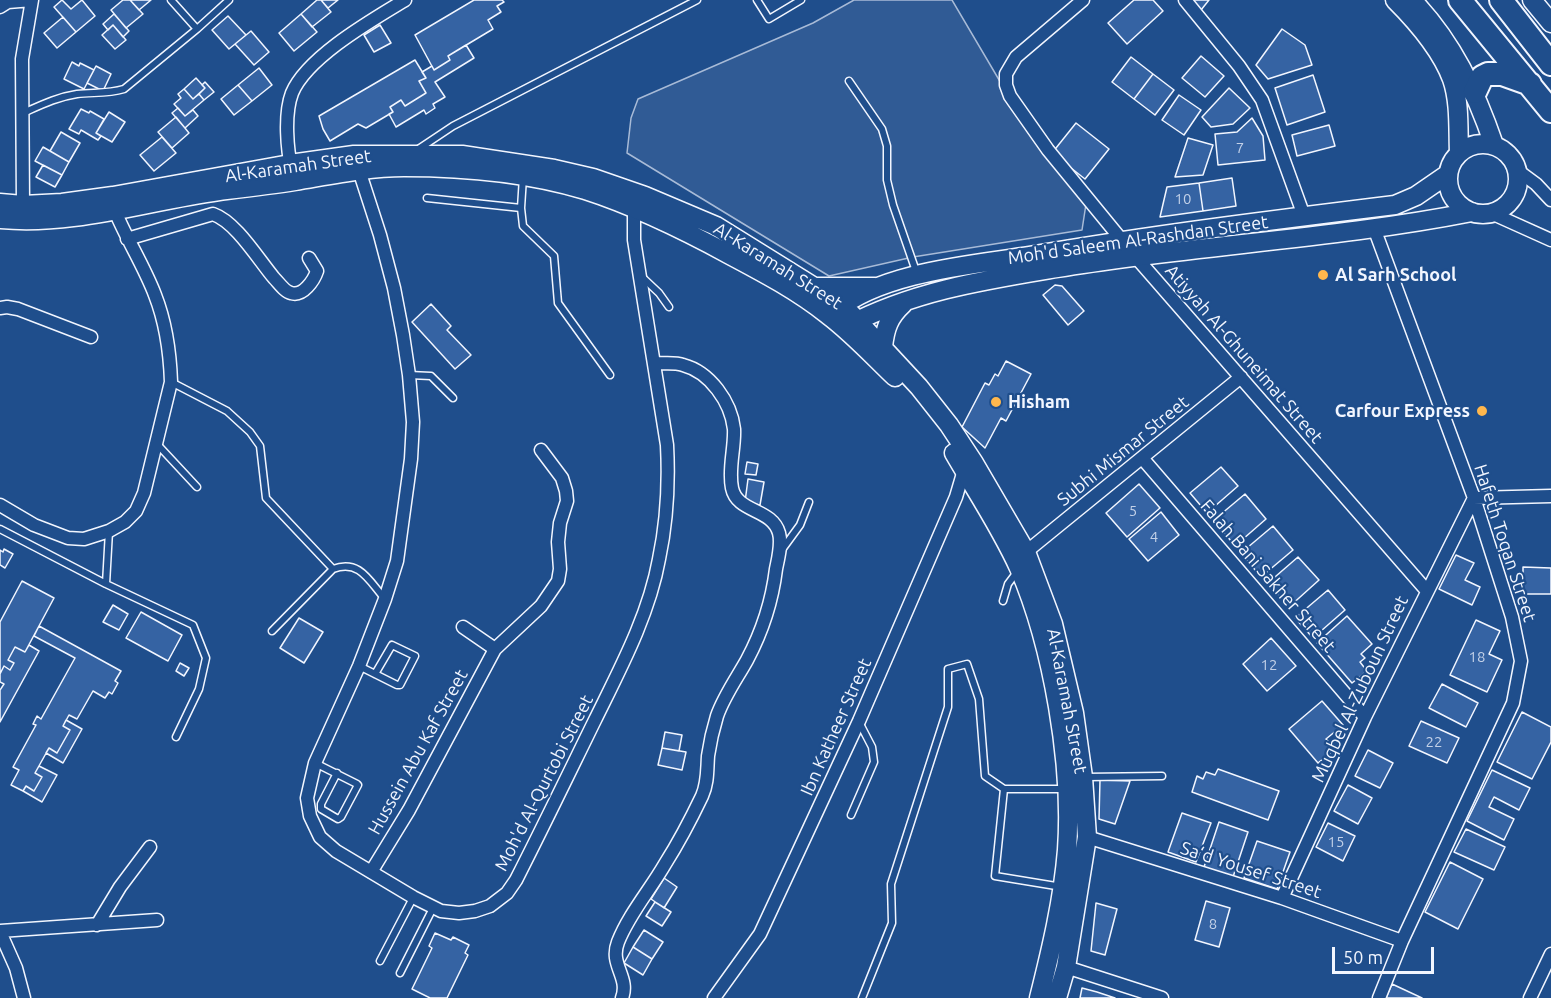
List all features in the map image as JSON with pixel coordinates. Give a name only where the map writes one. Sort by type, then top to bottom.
[{"type":"highway","points":[[1460,0],[1551,111]]},
{"type":"highway","points":[[1501,0],[1551,64]]},
{"type":"highway","points":[[1475,92],[1482,77],[1495,73],[1530,84]]},
{"type":"street","points":[[0,8],[8,2],[32,0],[22,59],[23,205]]},
{"type":"street","points":[[292,173],[287,141],[289,104],[293,92],[316,62],[342,41],[405,0]]},
{"type":"street","name":"Atiyyah Al-Ghuneimat Street","points":[[1083,0],[1016,57],[1006,74],[1006,85],[1010,96],[1048,150],[1134,255],[1426,591]]},
{"type":"street","points":[[1185,0],[1249,79],[1262,100],[1304,216]]},
{"type":"street","points":[[1395,0],[1436,50],[1452,80],[1457,102],[1459,153]]},
{"type":"street","points":[[1412,0],[1440,35],[1475,92],[1494,145]]},
{"type":"street","points":[[1533,0],[1551,23]]},
{"type":"street","points":[[1491,213],[1502,208],[1516,192],[1517,170],[1512,159],[1494,145],[1470,146],[1459,153],[1448,174],[1453,197],[1461,206],[1472,212],[1491,213],[1551,240]]},
{"type":"street","name":"Al-Karamah Street","points":[[0,203],[23,205],[113,196],[292,173],[411,154],[462,155],[520,162],[593,178],[645,196],[716,226],[815,287],[850,324],[872,354],[918,401],[969,466],[1019,569],[1039,627],[1051,674],[1068,789],[1067,852],[1049,956],[1039,998]]},
{"type":"street","name":"Al-Karamah Street","points":[[356,163],[523,177],[584,190],[634,208],[836,310]]},
{"type":"street","name":"Moh'd Al-Qurtobi Street","points":[[356,163],[380,235],[394,288],[409,375],[413,422],[411,459],[397,561],[386,599],[359,666],[315,763],[307,798],[310,816],[320,837],[336,851],[433,908],[459,914],[490,906],[507,893],[516,880],[624,662],[646,605],[659,561],[666,515],[667,445],[656,363],[634,240],[634,208]]},
{"type":"street","points":[[1517,170],[1536,184],[1551,200]]},
{"type":"street","name":"Al-Karamah Street","points":[[0,219],[16,221],[64,218],[115,211],[292,173]]},
{"type":"street","name":"Moh'd Saleem Al-Rashdan Street","points":[[836,310],[877,287],[917,275],[1122,240],[1395,205],[1416,196],[1448,174]]},
{"type":"street","points":[[0,506],[34,525],[68,538],[84,539],[109,531],[125,522],[136,511],[144,493],[171,382],[171,366],[164,320],[155,294],[115,211]]},
{"type":"street","name":"Moh'd Saleem Al-Rashdan Street","points":[[850,324],[909,299],[969,282],[1134,255],[1404,225],[1472,212]]},
{"type":"street","points":[[127,239],[213,214],[226,221],[276,280],[288,292],[294,294],[300,293],[315,276],[317,271],[309,258]]},
{"type":"street","name":"Hafeth Toqan Street","points":[[1374,228],[1474,498],[1512,617],[1521,661],[1513,703],[1402,941],[1379,998]]},
{"type":"street","points":[[815,287],[877,287]]},
{"type":"street","points":[[883,347],[889,320],[894,312],[909,299]]},
{"type":"street","points":[[0,308],[18,309],[91,337]]},
{"type":"street","name":"Al-Karamah Street","points":[[850,324],[883,347],[925,394],[1026,552],[1053,624],[1067,676],[1083,777],[1087,837],[1066,967],[1058,998]]},
{"type":"street","points":[[622,998],[626,987],[615,962],[615,950],[628,922],[666,863],[703,793],[708,773],[712,735],[718,713],[765,624],[774,590],[779,554],[780,534],[773,522],[762,513],[740,502],[732,489],[734,428],[722,395],[708,379],[695,370],[682,364],[656,363]]},
{"type":"street","name":"Subhi Mismar Street","points":[[1026,552],[1241,377]]},
{"type":"street","name":"Hussein Abu Kaf Street","points":[[371,872],[410,810],[495,649],[541,606],[558,581],[560,569],[558,542],[560,523],[567,501],[566,491],[562,478],[541,450]]},
{"type":"street","name":"Falah Bani Sakher Street","points":[[1143,459],[1365,717]]},
{"type":"street","name":"Ibn Katheer Street","points":[[714,998],[760,934],[859,721],[969,466]]},
{"type":"street","points":[[1474,498],[1551,496]]},
{"type":"street","name":"Muqbel Al-Zuboun Street","points":[[1282,898],[1365,717],[1474,498]]},
{"type":"street","points":[[463,627],[495,649]]},
{"type":"street","name":"Sa‘d Yousef Street","points":[[1087,837],[1282,898],[1402,941]]},
{"type":"street","points":[[97,924],[120,887],[150,848]]},
{"type":"street","points":[[24,998],[16,968],[0,932],[157,920]]},
{"type":"street","points":[[1530,998],[1551,954]]},
{"type":"street","points":[[1066,967],[1162,998]]},
{"type":"lane","points":[[171,0],[197,29]]},
{"type":"lane","points":[[22,113],[52,100],[79,94],[110,93],[123,89],[230,0]]},
{"type":"lane","points":[[411,154],[453,126],[697,0]]},
{"type":"lane","points":[[757,0],[769,19],[801,0]]},
{"type":"lane","points":[[849,81],[882,129],[887,146],[887,180],[893,205],[917,275]]},
{"type":"lane","points":[[523,177],[520,208],[523,226],[554,256],[558,303],[610,375]]},
{"type":"lane","points":[[427,198],[520,208]]},
{"type":"lane","points":[[639,274],[669,307]]},
{"type":"lane","points":[[409,375],[429,375],[453,399]]},
{"type":"lane","points":[[171,382],[227,411],[250,432],[260,446],[266,498],[333,569]]},
{"type":"lane","points":[[157,444],[197,487]]},
{"type":"lane","points":[[779,554],[800,525],[809,502]]},
{"type":"lane","points":[[0,529],[106,584],[193,625],[206,658],[199,689],[176,737]]},
{"type":"lane","points":[[106,584],[109,531]]},
{"type":"lane","points":[[272,631],[333,569],[343,565],[356,567],[386,599]]},
{"type":"lane","points":[[1003,601],[1008,584],[1019,569]]},
{"type":"lane","points":[[359,666],[375,674],[400,685],[415,656],[392,645],[375,674]]},
{"type":"lane","points":[[862,998],[892,923],[891,884],[948,707],[948,669],[967,664],[979,699],[985,776],[1004,789],[1068,789]]},
{"type":"lane","points":[[851,815],[874,762],[872,747],[859,721]]},
{"type":"lane","points":[[315,763],[337,773],[358,785],[338,819],[321,809],[321,804],[337,773]]},
{"type":"lane","points":[[1083,777],[1162,776]]},
{"type":"lane","points":[[1004,789],[995,876],[1062,887]]},
{"type":"lane","points":[[380,962],[413,897]]},
{"type":"lane","points":[[400,973],[433,908]]},
{"type":"shaded area","points":[[854,0],[952,0],[1018,112],[1086,204],[1082,230],[913,257],[829,276],[627,153],[631,118],[638,99],[813,23]]},
{"type":"building","points":[[62,0],[71,9],[82,0],[95,16],[76,32],[54,7]]},
{"type":"building","points":[[123,0],[130,0],[143,14],[126,28],[111,10]]},
{"type":"building","points":[[130,0],[151,0],[139,10]]},
{"type":"building","points":[[317,0],[321,0],[331,12],[312,27],[301,14]]},
{"type":"building","points":[[321,0],[338,0],[328,8]]},
{"type":"building","points":[[474,0],[502,0],[504,2],[497,6],[501,12],[488,20],[493,29],[448,56],[450,60],[434,70],[415,35]]},
{"type":"building","points":[[1134,0],[1153,0],[1163,11],[1127,44],[1108,23]]},
{"type":"building","points":[[1192,0],[1209,0],[1201,10]]},
{"type":"building","points":[[114,14],[129,31],[123,37],[113,25],[108,30],[103,24]]},
{"type":"building","points":[[301,14],[317,32],[294,51],[279,33]]},
{"type":"building","points":[[228,16],[246,35],[229,49],[212,30]]},
{"type":"building","points":[[63,17],[76,32],[57,48],[44,33]]},
{"type":"building","points":[[113,25],[126,40],[115,49],[102,35]]},
{"type":"building","points":[[380,25],[391,43],[374,52],[364,35]]},
{"type":"building","points":[[1282,29],[1305,45],[1312,65],[1268,79],[1256,65]]},
{"type":"building","points":[[251,31],[269,52],[254,65],[235,44]]},
{"type":"building","points":[[466,45],[474,58],[435,82],[445,97],[433,104],[435,108],[426,114],[424,110],[396,127],[389,114],[393,112],[390,107],[401,100],[405,106],[426,93],[419,81],[426,78],[422,72],[432,66],[434,70],[450,60],[448,56]]},
{"type":"building","points":[[1201,56],[1224,76],[1205,97],[1182,78]]},
{"type":"building","points":[[1131,57],[1153,74],[1134,99],[1112,82]]},
{"type":"building","points":[[415,60],[426,78],[419,81],[426,93],[405,106],[401,100],[390,107],[393,112],[366,128],[358,124],[330,141],[319,116]]},
{"type":"building","points":[[72,62],[94,70],[84,89],[64,79]]},
{"type":"building","points":[[96,66],[111,74],[103,91],[87,83]]},
{"type":"building","points":[[259,68],[272,85],[252,101],[238,85]]},
{"type":"building","points":[[1153,74],[1174,90],[1155,115],[1134,99]]},
{"type":"building","points":[[1313,75],[1325,112],[1287,125],[1275,88]]},
{"type":"building","points":[[196,78],[205,88],[193,99],[184,89]]},
{"type":"building","points":[[205,82],[214,92],[204,100],[199,94],[205,88],[202,85]]},
{"type":"building","points":[[238,85],[252,101],[234,115],[221,99]]},
{"type":"building","points":[[1229,88],[1250,108],[1233,124],[1211,127],[1202,117]]},
{"type":"building","points":[[184,89],[193,99],[199,94],[204,100],[185,116],[174,104],[181,98],[178,94]]},
{"type":"building","points":[[1179,95],[1201,110],[1184,135],[1162,120]]},
{"type":"building","points":[[178,108],[185,116],[193,110],[198,116],[185,128],[172,113]]},
{"type":"building","points":[[81,109],[104,119],[96,133],[101,136],[98,140],[81,130],[79,134],[69,129]]},
{"type":"building","points":[[109,112],[125,122],[112,142],[96,133]]},
{"type":"building","points":[[176,117],[189,133],[172,148],[158,132]]},
{"type":"building","points":[[1252,118],[1263,136],[1265,160],[1218,165],[1215,134],[1237,132]]},
{"type":"building","points":[[1076,123],[1109,149],[1085,179],[1052,153]]},
{"type":"building","points":[[1329,125],[1335,146],[1297,156],[1292,135]]},
{"type":"building","points":[[61,132],[80,143],[69,162],[50,151]]},
{"type":"building","points":[[162,137],[176,153],[154,171],[140,155]]},
{"type":"building","points":[[1188,138],[1213,145],[1203,175],[1175,177]]},
{"type":"building","points":[[43,147],[69,162],[62,175],[35,161]]},
{"type":"building","points":[[43,165],[62,175],[55,187],[36,177]]},
{"type":"building","points":[[1232,178],[1236,206],[1203,211],[1199,183]]},
{"type":"building","points":[[1199,183],[1203,211],[1160,217],[1167,187]]},
{"type":"building","points":[[1055,285],[1062,286],[1084,311],[1068,325],[1043,295]]},
{"type":"building","points":[[431,304],[451,326],[447,330],[471,355],[455,369],[412,322]]},
{"type":"building","name":"Hisham","points":[[1006,361],[1031,374],[1006,421],[1001,418],[985,448],[962,427],[985,383],[989,385],[995,374],[998,376]]},
{"type":"building","points":[[747,462],[758,464],[756,475],[745,474]]},
{"type":"building","points":[[1221,467],[1238,486],[1207,513],[1190,493]]},
{"type":"building","points":[[748,479],[764,482],[760,505],[745,502]]},
{"type":"building","points":[[1139,484],[1160,508],[1127,537],[1106,513]]},
{"type":"building","points":[[1245,494],[1266,519],[1235,546],[1214,520]]},
{"type":"building","points":[[1161,512],[1179,535],[1148,561],[1129,539]]},
{"type":"building","points":[[1273,526],[1293,550],[1261,577],[1241,553]]},
{"type":"building","points":[[4,549],[13,554],[5,568],[0,565],[0,550],[3,552]]},
{"type":"building","points":[[1456,555],[1474,563],[1465,580],[1480,587],[1472,605],[1439,589]]},
{"type":"building","points":[[1298,557],[1319,580],[1289,607],[1268,583]]},
{"type":"building","points":[[1523,567],[1551,568],[1551,594],[1523,594]]},
{"type":"building","points":[[22,581],[54,598],[25,652],[15,647],[8,660],[14,663],[10,670],[4,666],[0,674],[0,622]]},
{"type":"building","points":[[1328,590],[1345,610],[1313,638],[1295,618]]},
{"type":"building","points":[[113,605],[128,614],[119,630],[103,622]]},
{"type":"building","points":[[141,612],[182,635],[168,661],[126,638]]},
{"type":"building","points":[[1347,616],[1372,644],[1361,654],[1365,658],[1360,662],[1367,671],[1352,683],[1317,643]]},
{"type":"building","points":[[299,618],[323,632],[304,663],[280,648]]},
{"type":"building","points":[[1476,620],[1500,631],[1489,654],[1502,660],[1487,692],[1450,675]]},
{"type":"building","points":[[39,626],[121,671],[115,681],[118,683],[112,694],[109,692],[105,698],[93,691],[77,719],[69,715],[63,726],[70,730],[57,753],[49,748],[35,773],[42,777],[34,791],[26,786],[23,791],[11,785],[19,770],[13,767],[36,725],[33,724],[37,716],[41,719],[75,658],[34,636]]},
{"type":"building","points":[[1271,638],[1296,666],[1267,691],[1243,664]]},
{"type":"building","points":[[29,645],[39,651],[0,722],[0,690],[4,684],[0,682],[0,674],[4,666],[10,670],[14,663],[8,660],[15,647],[25,652]]},
{"type":"building","points":[[180,663],[189,668],[184,676],[176,671]]},
{"type":"building","points":[[1442,684],[1478,703],[1466,727],[1429,708]]},
{"type":"building","points":[[1322,701],[1343,725],[1326,739],[1335,749],[1318,763],[1289,729]]},
{"type":"building","points":[[1522,712],[1551,727],[1551,742],[1532,779],[1497,762]]},
{"type":"building","points":[[66,720],[82,729],[63,763],[46,753],[49,748],[57,753],[70,730],[63,726]]},
{"type":"building","points":[[1421,721],[1459,738],[1447,763],[1409,746]]},
{"type":"building","points":[[665,732],[682,735],[679,751],[662,748]]},
{"type":"building","points":[[662,748],[686,752],[682,770],[658,765]]},
{"type":"building","points":[[1368,750],[1393,763],[1380,788],[1355,776]]},
{"type":"building","points":[[39,766],[57,775],[42,802],[23,791],[26,786],[34,791],[42,777],[35,773]]},
{"type":"building","points":[[1218,769],[1279,791],[1268,820],[1192,792],[1197,776],[1203,779],[1206,772],[1215,775]]},
{"type":"building","points":[[1492,770],[1530,788],[1519,810],[1494,797],[1489,807],[1514,819],[1504,840],[1467,821]]},
{"type":"building","points":[[1100,780],[1130,781],[1115,824],[1099,819]]},
{"type":"building","points":[[1348,785],[1372,798],[1358,824],[1334,811]]},
{"type":"building","points":[[1182,813],[1211,823],[1196,862],[1168,852]]},
{"type":"building","points":[[1219,822],[1248,832],[1233,877],[1204,867]]},
{"type":"building","points":[[1328,823],[1355,836],[1343,861],[1316,847]]},
{"type":"building","points":[[1466,829],[1505,847],[1494,870],[1454,852]]},
{"type":"building","points":[[1257,841],[1290,852],[1277,889],[1244,878]]},
{"type":"building","points":[[1450,862],[1483,879],[1458,929],[1425,912]]},
{"type":"building","points":[[664,878],[677,887],[664,908],[651,899]]},
{"type":"building","points":[[1206,901],[1230,908],[1219,947],[1195,940]]},
{"type":"building","points":[[655,902],[671,912],[662,926],[646,916]]},
{"type":"building","points":[[1096,903],[1117,909],[1105,955],[1091,951]]},
{"type":"building","points":[[644,930],[663,942],[652,959],[633,947]]},
{"type":"building","points":[[435,933],[451,940],[453,937],[469,945],[465,953],[468,955],[447,998],[430,998],[412,989],[432,948],[429,946]]},
{"type":"building","points":[[633,947],[652,959],[643,975],[624,963]]},
{"type":"building","points":[[1392,984],[1422,998],[1386,998]]},
{"type":"building","points":[[1082,988],[1097,992],[1115,998],[1080,998]]},
{"type":"place","name":"Al Sarh School","points":[[1323,275]]},
{"type":"place","name":"Hisham","points":[[996,402]]},
{"type":"place","name":"Carfour Express","points":[[1482,411]]}]
